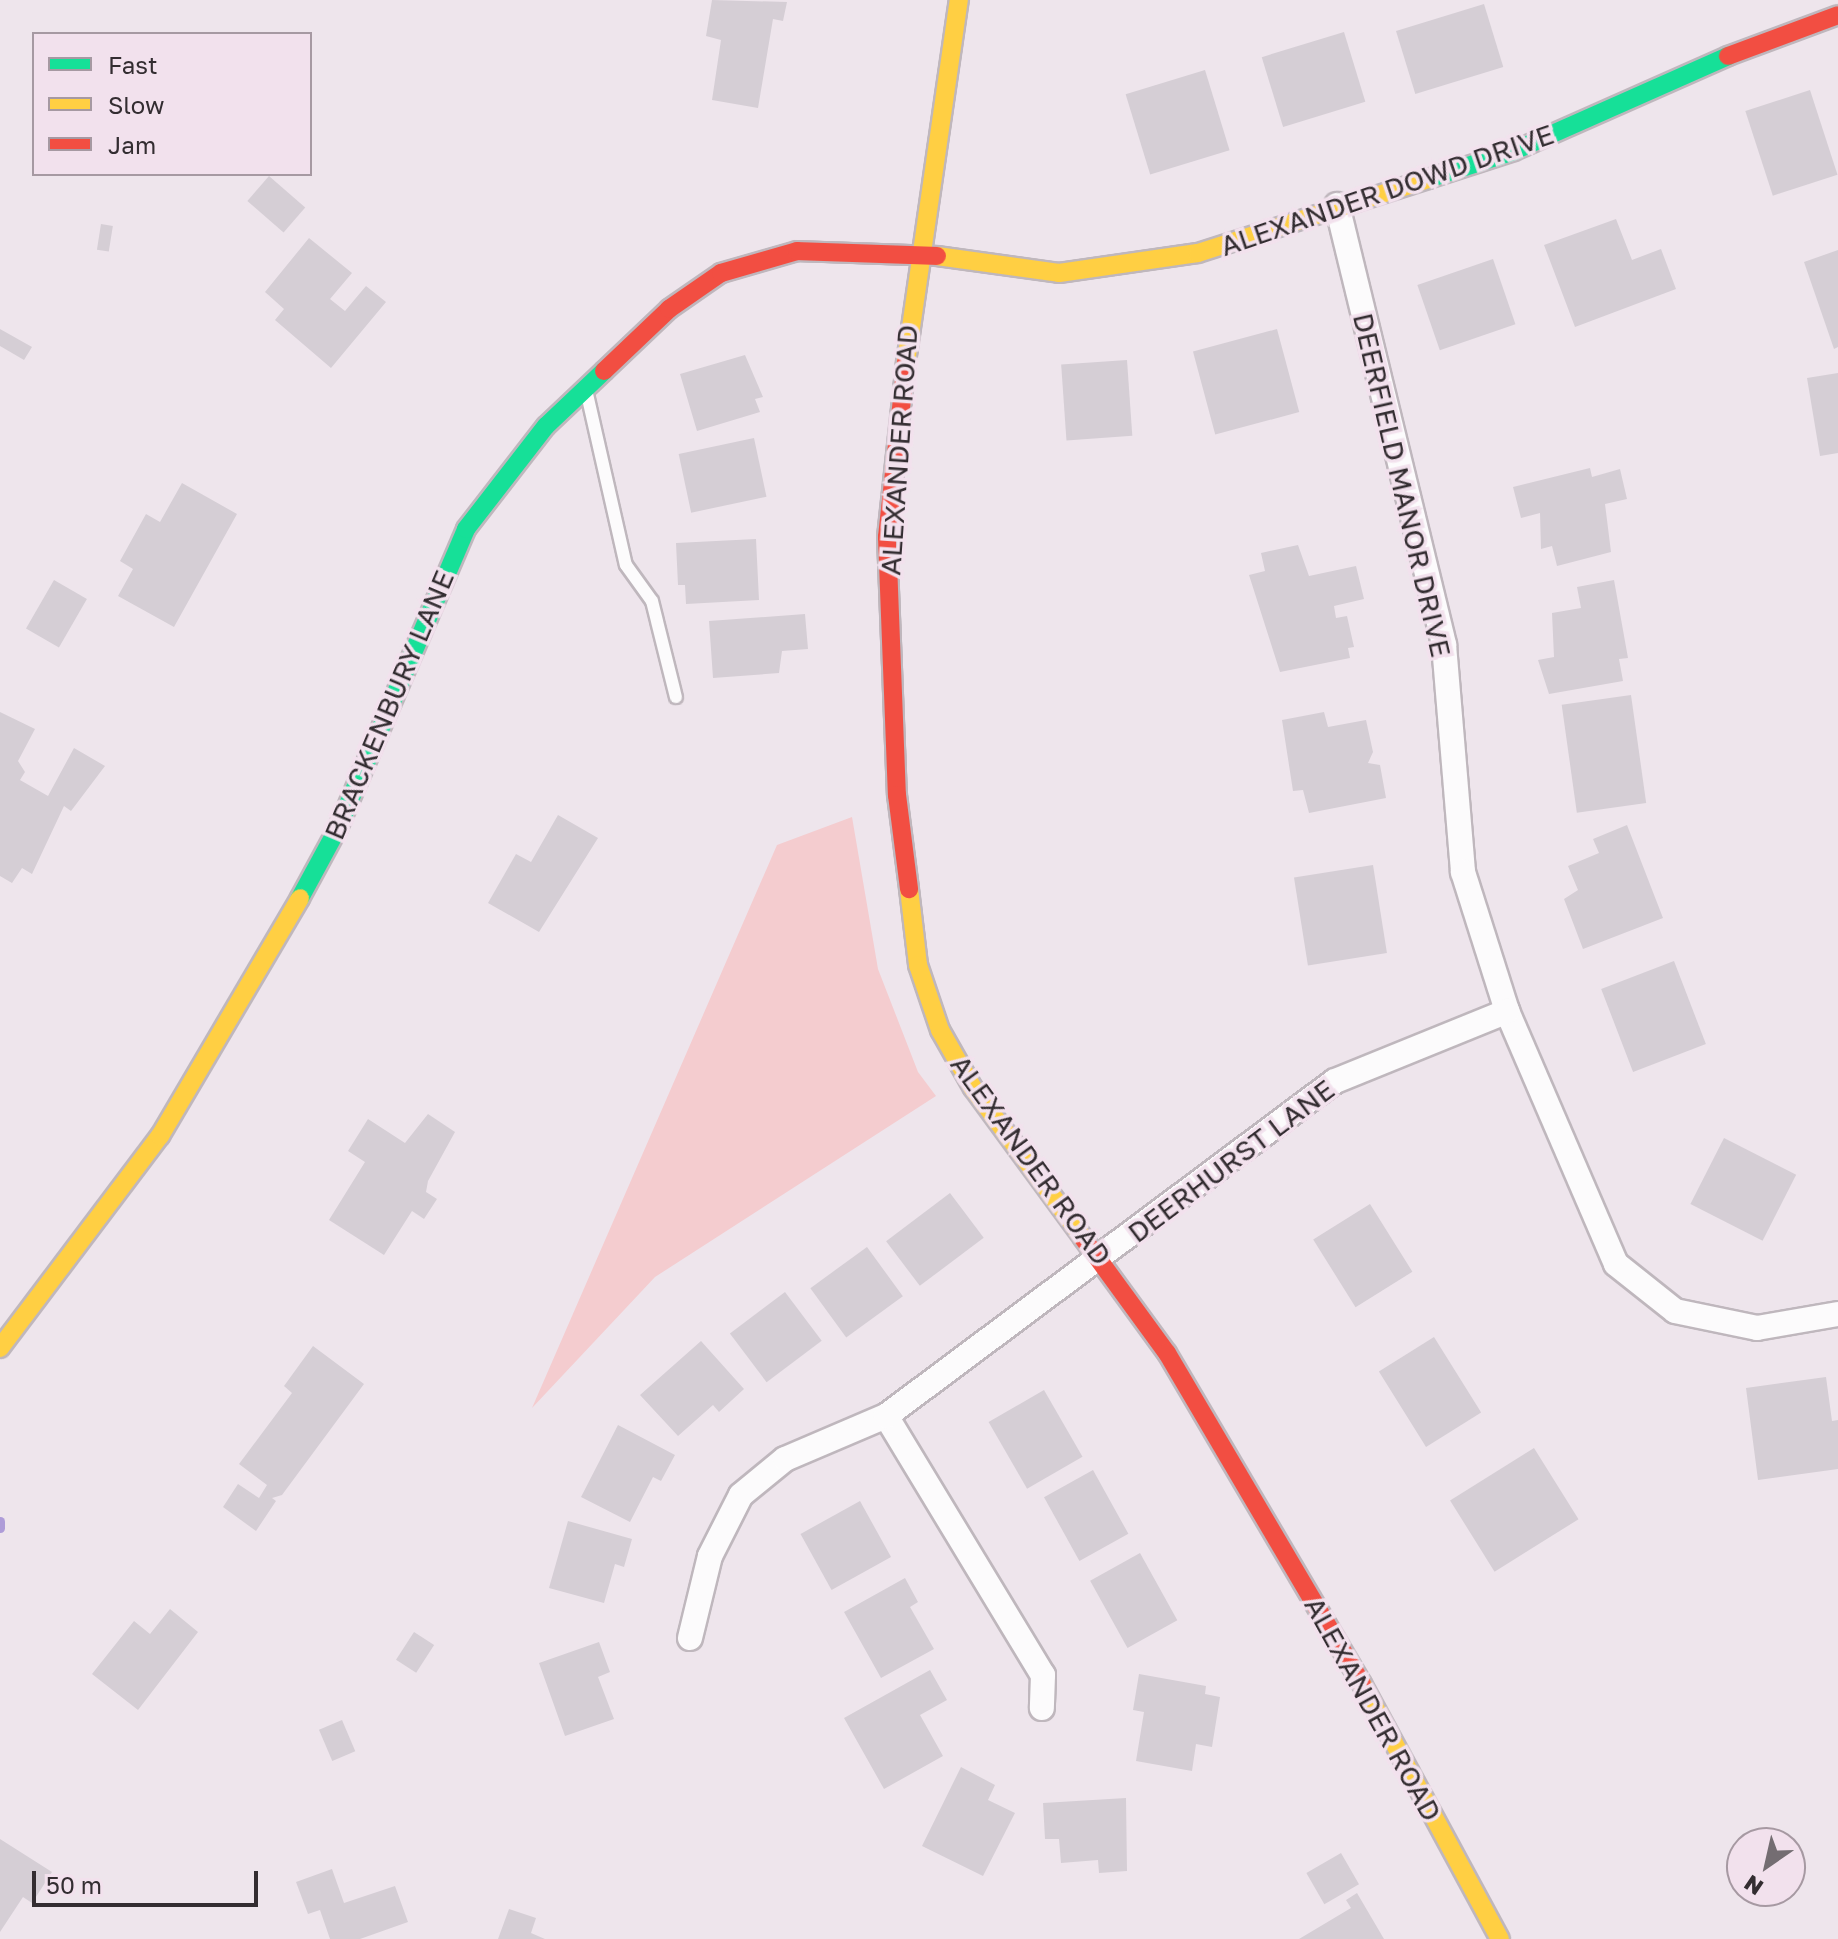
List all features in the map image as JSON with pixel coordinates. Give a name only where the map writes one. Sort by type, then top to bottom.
[{"type":"street","name":"ALEXANDER ROAD","points":[[959,0],[917,253],[887,537],[897,795],[918,965],[940,1030],[973,1088],[1102,1258],[1167,1353],[1388,1727],[1500,1939]]},
{"type":"street","name":"ALEXANDER DOWD DRIVE","points":[[917,253],[1059,273],[1198,253],[1337,205],[1514,151],[1778,34],[1838,15]]},
{"type":"street","name":"DEERFIELD MANOR DRIVE","points":[[1337,205],[1444,645],[1463,872],[1507,1011],[1616,1264],[1675,1311],[1757,1328],[1838,1314]]},
{"type":"street","name":"BRACKENBURY LANE","points":[[0,1348],[160,1136],[254,981],[338,828],[466,529],[514,462],[585,387],[669,309],[733,268],[797,251],[917,253]]},
{"type":"street","name":"DEERHURST LANE","points":[[690,1638],[710,1556],[741,1495],[785,1459],[886,1416],[1102,1258],[1335,1081],[1507,1011]]},
{"type":"street","points":[[886,1416],[1043,1675],[1042,1708]]},
{"type":"lane","points":[[585,387],[626,565],[652,601],[676,697]]},
{"type":"shaded area","points":[[852,817],[878,969],[918,1072],[936,1096],[655,1277],[532,1408],[777,845]]},
{"type":"building","points":[[712,0],[787,2],[783,21],[773,19],[758,108],[712,100],[721,40],[706,36]]},
{"type":"building","points":[[1484,4],[1503,67],[1415,94],[1396,31]]},
{"type":"building","points":[[1344,32],[1365,102],[1283,127],[1262,57]]},
{"type":"building","points":[[1205,70],[1230,150],[1150,175],[1126,94]]},
{"type":"building","points":[[1810,90],[1838,175],[1773,196],[1745,111]]},
{"type":"building","points":[[269,176],[305,207],[284,232],[247,201]]},
{"type":"building","points":[[1616,219],[1632,260],[1661,249],[1676,289],[1575,327],[1544,245]]},
{"type":"building","points":[[101,224],[113,226],[109,252],[97,250]]},
{"type":"building","points":[[309,238],[352,273],[330,299],[345,311],[366,286],[386,302],[331,368],[275,320],[284,309],[265,292]]},
{"type":"building","points":[[1838,250],[1838,347],[1834,349],[1804,262]]},
{"type":"building","points":[[1493,259],[1515,324],[1440,350],[1417,285]]},
{"type":"building","points":[[0,329],[32,347],[24,360],[0,346]]},
{"type":"building","points":[[1277,329],[1299,412],[1215,435],[1193,352]]},
{"type":"building","points":[[745,355],[763,397],[755,399],[760,412],[697,431],[680,374]]},
{"type":"building","points":[[1127,360],[1132,436],[1066,440],[1061,365]]},
{"type":"building","points":[[1838,373],[1838,453],[1820,456],[1807,378]]},
{"type":"building","points":[[754,438],[766,497],[691,513],[679,454]]},
{"type":"building","points":[[1590,468],[1592,477],[1620,469],[1627,499],[1605,504],[1611,552],[1557,566],[1552,546],[1541,549],[1540,513],[1521,518],[1513,487]]},
{"type":"building","points":[[182,483],[237,514],[174,627],[118,596],[133,569],[120,561],[146,514],[160,522]]},
{"type":"building","points":[[756,539],[759,600],[686,604],[685,585],[678,585],[676,543]]},
{"type":"building","points":[[1298,545],[1309,576],[1356,566],[1364,599],[1334,606],[1336,618],[1347,616],[1354,647],[1348,648],[1350,658],[1280,672],[1249,575],[1265,571],[1261,553]]},
{"type":"building","points":[[54,580],[87,599],[59,647],[26,628]]},
{"type":"building","points":[[1614,580],[1628,658],[1619,659],[1623,681],[1549,694],[1538,660],[1554,657],[1552,613],[1581,608],[1577,587]]},
{"type":"building","points":[[805,614],[808,649],[782,651],[779,673],[713,678],[709,621]]},
{"type":"building","points":[[1631,695],[1646,803],[1577,813],[1562,705]]},
{"type":"building","points":[[0,712],[35,729],[18,761],[25,772],[20,780],[48,796],[74,748],[105,766],[71,811],[64,806],[32,874],[22,868],[12,883],[0,876]]},
{"type":"building","points":[[1324,712],[1328,727],[1366,720],[1373,752],[1368,763],[1380,765],[1386,798],[1309,813],[1303,790],[1293,791],[1282,720]]},
{"type":"building","points":[[558,815],[598,838],[539,932],[488,903],[516,854],[531,862]]},
{"type":"building","points":[[1627,825],[1663,918],[1583,949],[1564,899],[1578,890],[1568,866],[1599,853],[1593,839]]},
{"type":"building","points":[[1373,865],[1387,953],[1308,965],[1294,878]]},
{"type":"building","points":[[1674,961],[1706,1044],[1633,1072],[1601,989]]},
{"type":"building","points":[[428,1114],[455,1132],[428,1181],[426,1192],[437,1199],[424,1219],[412,1211],[384,1255],[329,1220],[365,1162],[348,1151],[368,1119],[405,1143]]},
{"type":"building","points":[[1724,1138],[1796,1175],[1763,1241],[1690,1204]]},
{"type":"building","points":[[950,1193],[984,1238],[920,1286],[886,1241]]},
{"type":"building","points":[[1370,1204],[1412,1272],[1356,1307],[1313,1240]]},
{"type":"building","points":[[867,1247],[903,1296],[846,1337],[810,1288]]},
{"type":"building","points":[[785,1292],[822,1341],[767,1382],[730,1334]]},
{"type":"building","points":[[1434,1337],[1481,1412],[1426,1447],[1379,1371]]},
{"type":"building","points":[[701,1341],[744,1389],[719,1412],[713,1405],[678,1436],[640,1395]]},
{"type":"building","points":[[313,1346],[364,1384],[282,1495],[272,1498],[276,1501],[256,1531],[223,1507],[238,1484],[259,1498],[267,1485],[239,1464],[292,1393],[284,1386]]},
{"type":"building","points":[[1826,1377],[1832,1421],[1838,1420],[1838,1469],[1758,1480],[1746,1388]]},
{"type":"building","points":[[1044,1390],[1082,1457],[1027,1489],[989,1422]]},
{"type":"building","points":[[618,1425],[675,1455],[661,1481],[653,1477],[630,1522],[581,1497]]},
{"type":"building","points":[[1534,1448],[1579,1519],[1495,1572],[1450,1500]]},
{"type":"building","points":[[1093,1470],[1128,1534],[1079,1561],[1044,1497]]},
{"type":"building","points":[[860,1501],[891,1557],[832,1590],[801,1534]]},
{"type":"building","points":[[568,1521],[632,1539],[624,1567],[615,1564],[604,1603],[549,1588]]},
{"type":"building","points":[[1140,1553],[1177,1620],[1127,1648],[1090,1581]]},
{"type":"building","points":[[905,1578],[918,1602],[910,1607],[934,1649],[881,1678],[844,1612]]},
{"type":"building","points":[[170,1609],[198,1632],[138,1710],[92,1674],[134,1621],[150,1634]]},
{"type":"building","points":[[414,1632],[434,1645],[416,1673],[396,1660]]},
{"type":"building","points":[[599,1642],[610,1672],[598,1677],[614,1719],[565,1736],[539,1663]]},
{"type":"building","points":[[930,1670],[947,1700],[920,1715],[943,1756],[884,1789],[844,1718]]},
{"type":"building","points":[[1139,1674],[1206,1686],[1205,1694],[1220,1697],[1212,1747],[1196,1744],[1192,1771],[1136,1761],[1144,1712],[1133,1710]]},
{"type":"building","points":[[342,1720],[355,1751],[332,1761],[319,1730]]},
{"type":"building","points":[[961,1767],[995,1785],[988,1800],[1015,1813],[983,1876],[922,1846]]},
{"type":"building","points":[[1126,1798],[1127,1871],[1099,1873],[1098,1860],[1061,1863],[1059,1839],[1045,1839],[1043,1803]]},
{"type":"building","points":[[0,1839],[52,1872],[32,1903],[23,1897],[0,1932]]},
{"type":"building","points":[[1341,1853],[1359,1884],[1324,1904],[1306,1873]]},
{"type":"building","points":[[332,1869],[344,1903],[395,1886],[408,1922],[360,1939],[330,1939],[320,1910],[308,1914],[296,1882]]},
{"type":"building","points":[[1357,1893],[1384,1939],[1299,1939],[1351,1908],[1346,1900]]},
{"type":"building","points":[[509,1909],[536,1918],[531,1933],[545,1939],[498,1939]]},
{"type":"waterway","points":[[0,1521],[0,1528]]},
{"type":"traffic: fast","points":[[1428,179],[1514,151],[1728,56]]},
{"type":"traffic: fast","points":[[300,898],[338,828],[466,529],[546,426],[604,371]]},
{"type":"traffic: slow","points":[[906,362],[959,0]]},
{"type":"traffic: slow","points":[[937,256],[1059,273],[1198,253],[1428,179]]},
{"type":"traffic: slow","points":[[909,889],[918,965],[940,1030],[973,1088],[1083,1238]]},
{"type":"traffic: slow","points":[[0,1348],[160,1136],[300,898]]},
{"type":"traffic: slow","points":[[1362,1684],[1500,1939]]},
{"type":"traffic: jam","points":[[1728,56],[1838,15]]},
{"type":"traffic: jam","points":[[604,371],[669,309],[721,273],[797,251],[937,256]]},
{"type":"traffic: jam","points":[[906,362],[887,537],[897,795],[909,889]]},
{"type":"traffic: jam","points":[[1083,1238],[1167,1353],[1362,1684]]}]
